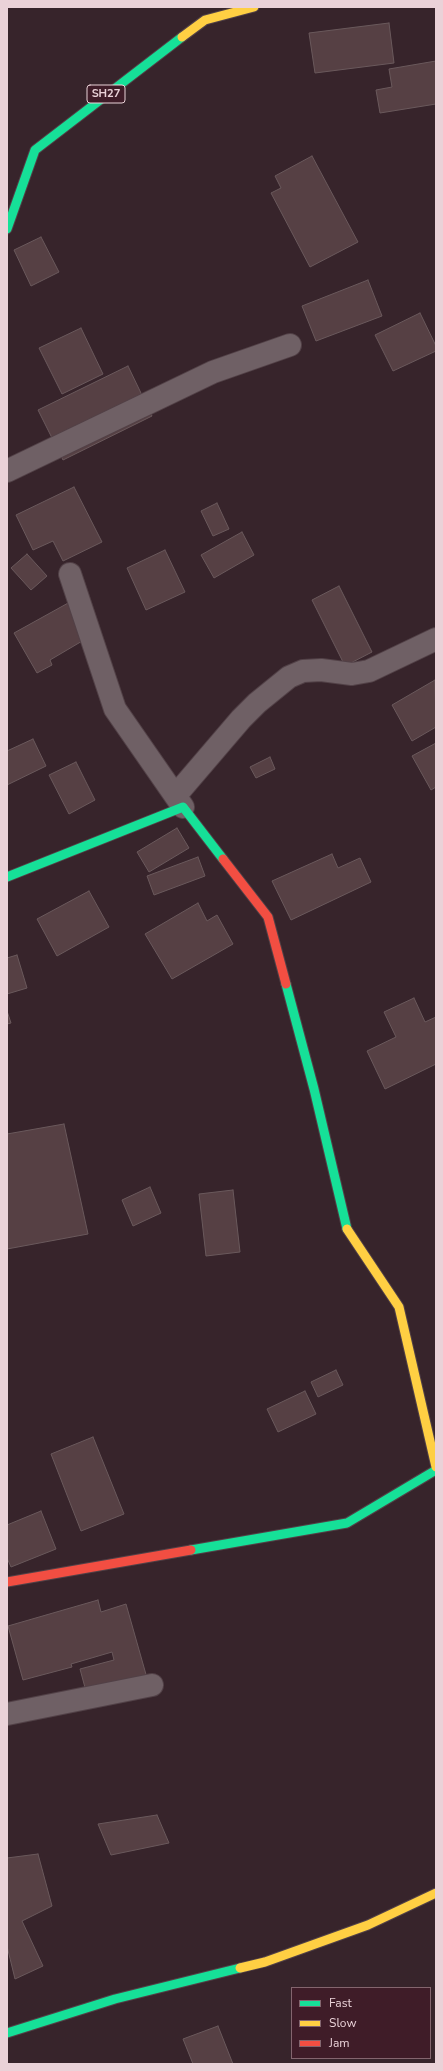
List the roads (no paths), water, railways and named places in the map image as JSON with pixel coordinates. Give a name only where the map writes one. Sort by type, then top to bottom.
[{"type":"street","name":"SH27","points":[[7,229],[35,150],[128,77],[205,20],[254,7]]},
{"type":"street","points":[[7,471],[213,372],[290,345]]},
{"type":"street","points":[[70,574],[115,709],[180,801],[268,917],[314,1089],[348,1232],[399,1307],[436,1467]]},
{"type":"street","points":[[7,877],[180,801],[241,719],[257,703],[289,677],[303,671],[321,670],[352,674],[369,671],[436,639]]},
{"type":"street","points":[[7,1582],[347,1523],[436,1470]]},
{"type":"street","points":[[7,1714],[152,1685]]},
{"type":"street","points":[[7,2033],[115,1999],[265,1962],[368,1925],[436,1893]]}]
